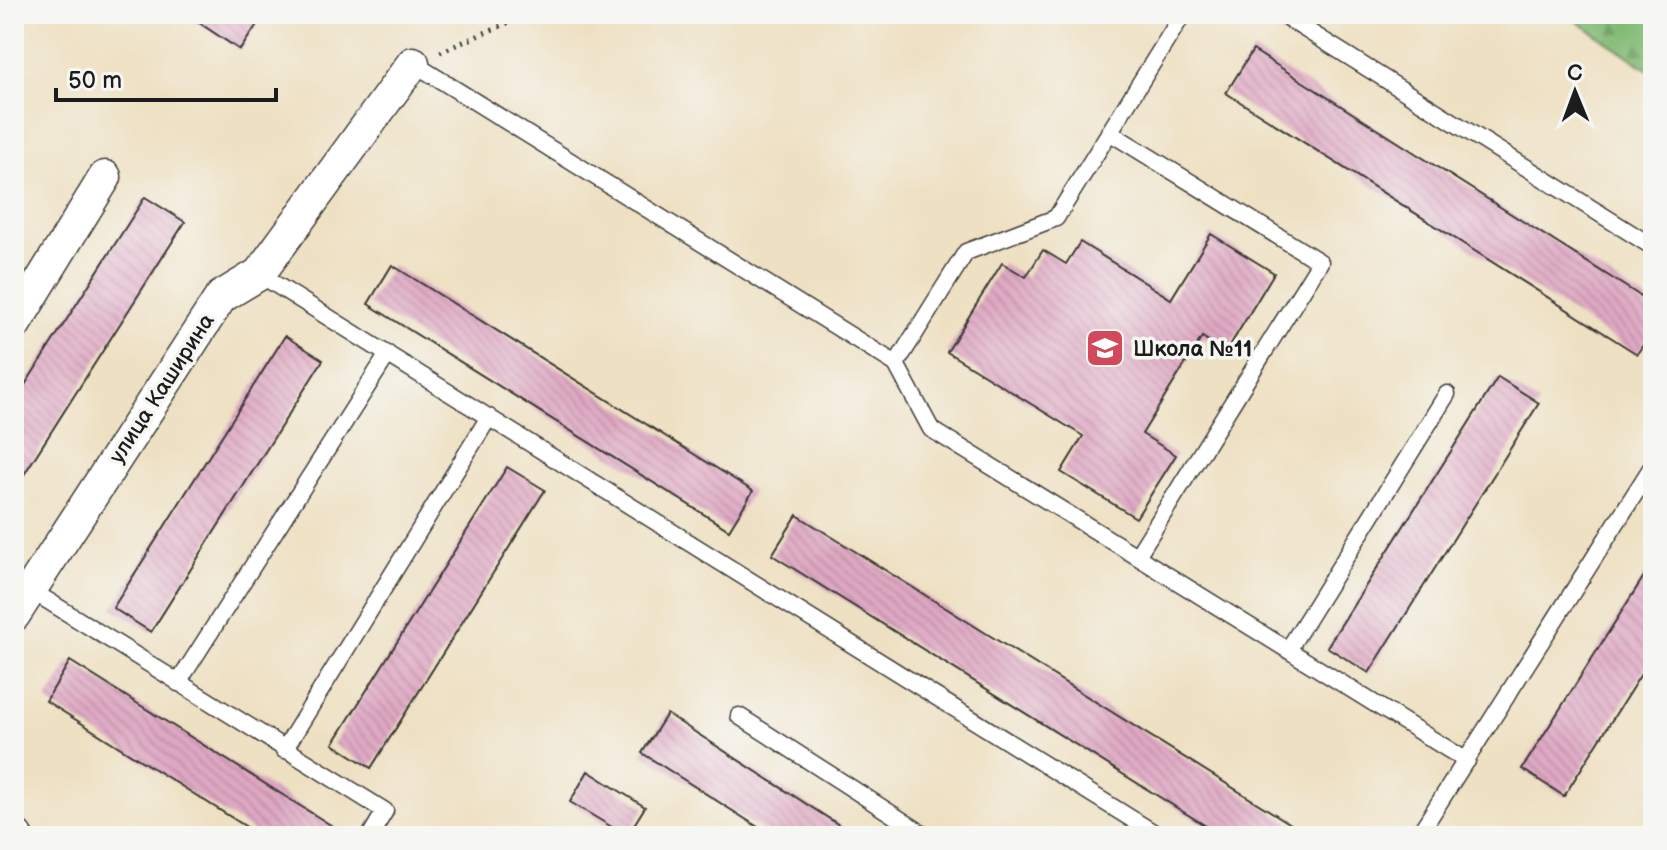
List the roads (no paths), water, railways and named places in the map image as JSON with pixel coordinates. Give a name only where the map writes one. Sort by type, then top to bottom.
[{"type":"street","name":"улица Каширина","points":[[22,602],[221,297],[259,274],[413,63]]},
{"type":"street","points":[[14,325],[105,177]]},
{"type":"lane","points":[[896,364],[966,252],[1056,218],[1183,14]]},
{"type":"lane","points":[[1281,14],[1653,247]]},
{"type":"lane","points":[[413,63],[896,364],[931,429],[1467,761]]},
{"type":"lane","points":[[1109,132],[1320,262],[1137,556]]},
{"type":"lane","points":[[259,274],[1159,836]]},
{"type":"lane","points":[[178,683],[388,354]]},
{"type":"lane","points":[[1288,650],[1447,394]]},
{"type":"lane","points":[[284,750],[489,417]]},
{"type":"lane","points":[[1418,836],[1653,465]]},
{"type":"lane","points":[[22,602],[178,683],[385,811],[370,836]]},
{"type":"lane","points":[[739,716],[926,836]]},
{"type":"place","name":"Школа №11","points":[[1105,348]]}]
